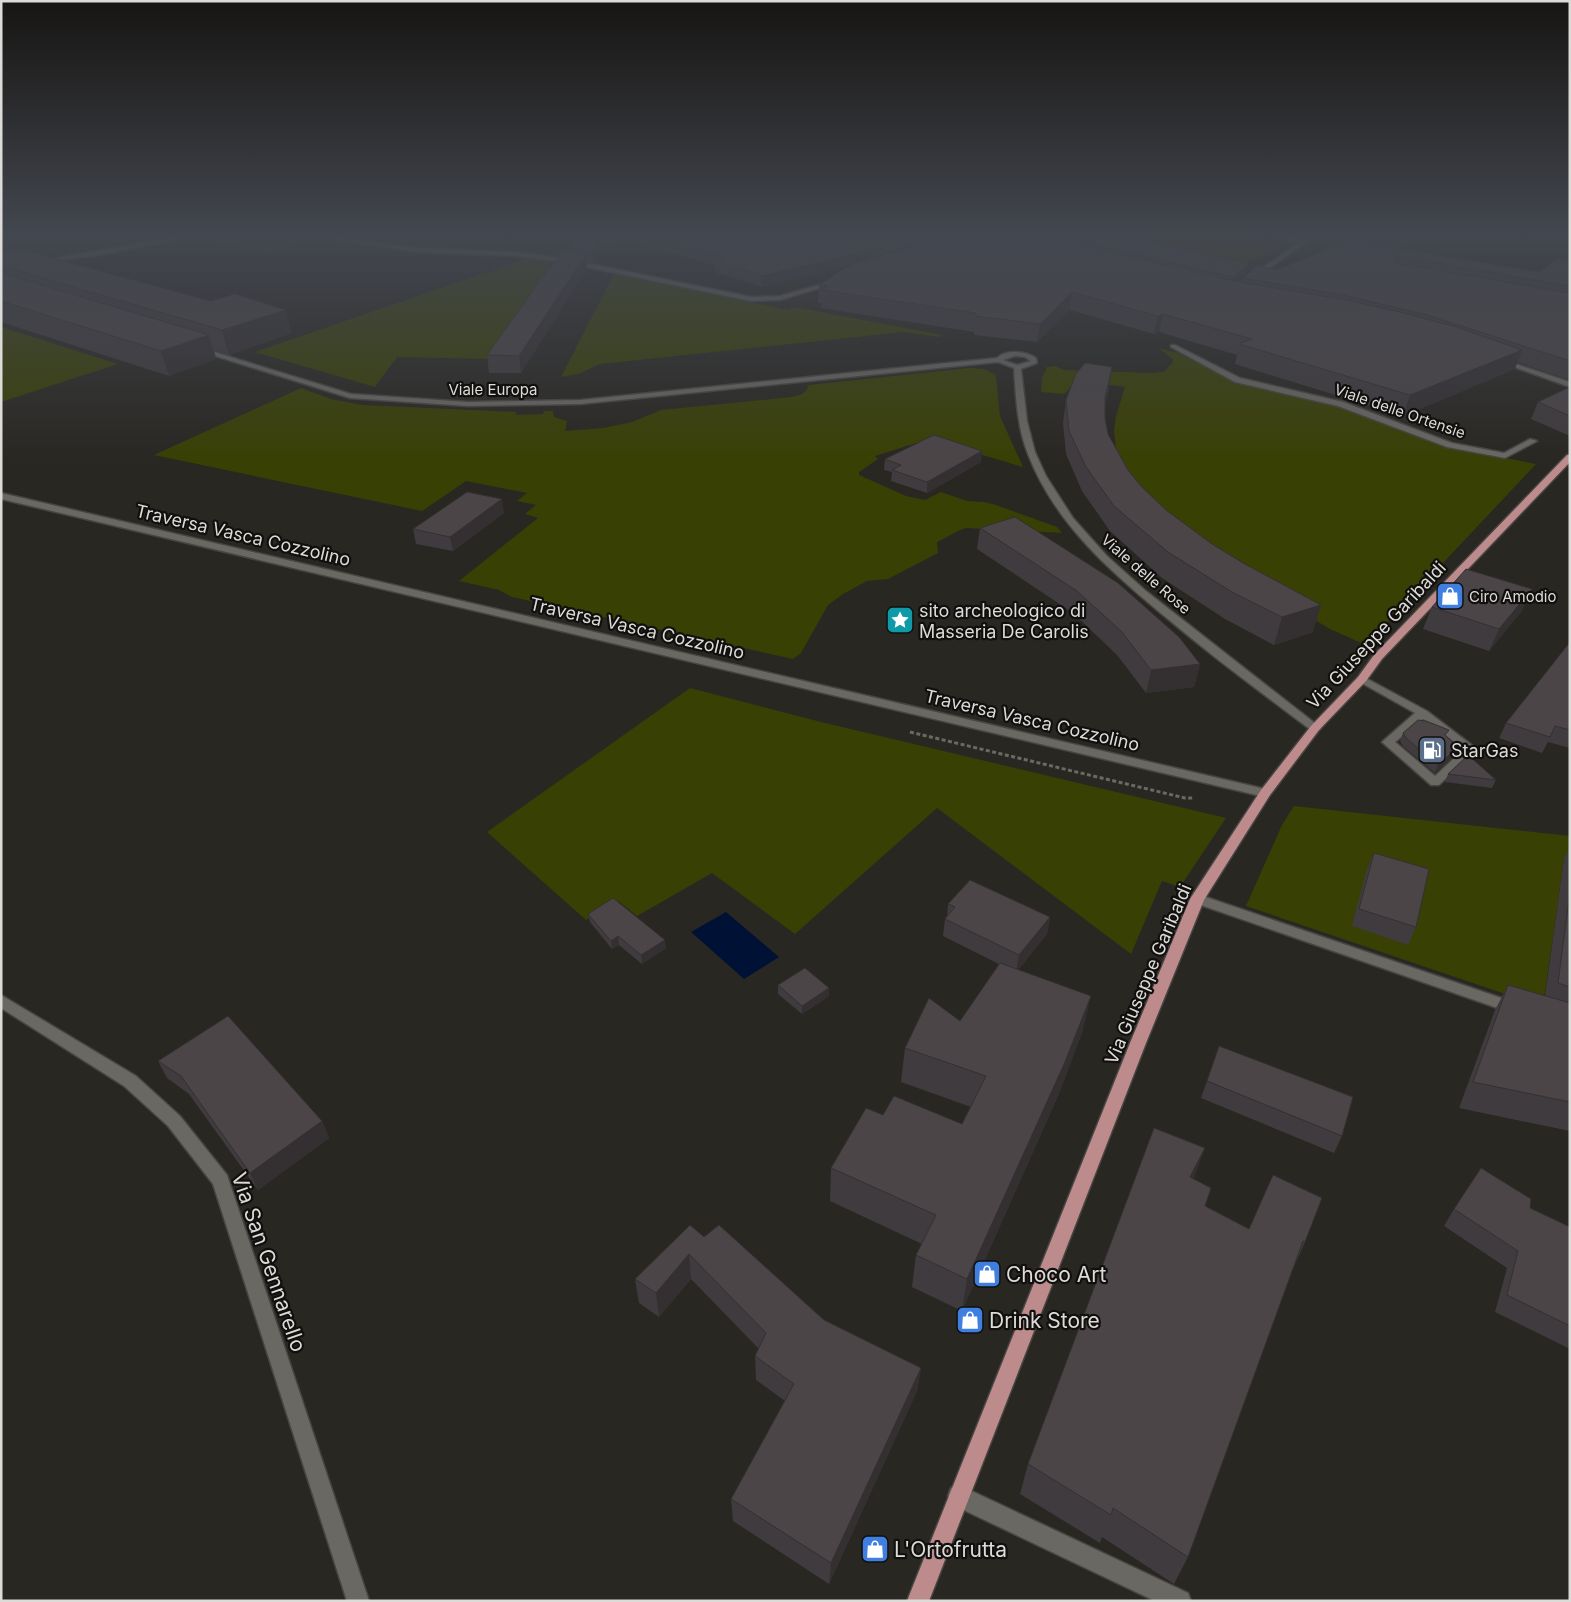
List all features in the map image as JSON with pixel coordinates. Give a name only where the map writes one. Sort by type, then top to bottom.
[{"type":"main road","name":"Via Giuseppe Garibaldi","points":[[918,1601],[1138,1043],[1197,899],[1266,793],[1315,728],[1362,679],[1378,657],[1570,457]]},
{"type":"street","name":"Viale delle Ortensie","points":[[1173,346],[1238,380],[1340,404],[1450,445],[1505,456],[1533,441]]},
{"type":"street","name":"Viale Europa","points":[[190,347],[350,396],[468,404],[589,401],[674,394],[964,362],[999,360]]},
{"type":"street","points":[[1014,354],[1028,356],[1035,360],[1029,366],[1016,366],[1005,364],[999,360],[1003,356],[1014,354]]},
{"type":"street","points":[[1497,359],[1570,385]]},
{"type":"street","name":"Viale delle Rose","points":[[1016,366],[1025,430],[1031,451],[1049,490],[1061,510],[1083,537],[1108,564],[1210,650],[1315,728]]},
{"type":"street","name":"Traversa Vasca Cozzolino","points":[[1,496],[1266,793]]},
{"type":"street","points":[[1362,679],[1423,713],[1471,749],[1435,782],[1388,742],[1423,713]]},
{"type":"street","points":[[1197,899],[1524,1011]]},
{"type":"street","name":"Via San Gennarello","points":[[1,1001],[130,1081],[174,1121],[221,1180],[358,1601]]},
{"type":"street","points":[[959,1496],[1180,1601]]},
{"type":"green space","points":[[372,312],[521,312],[490,359],[397,357],[375,387],[255,352]]},
{"type":"green space","points":[[595,312],[819,312],[942,335],[940,337],[903,332],[600,364],[579,374],[561,377]]},
{"type":"green space","points":[[1,327],[118,364],[1,402]]},
{"type":"green space","points":[[1158,348],[1178,353],[1229,379],[1347,408],[1449,447],[1536,464],[1366,645],[1330,629],[1278,598],[1208,551],[1135,482],[1116,450],[1114,431],[1116,416],[1125,387],[1077,381],[1064,394],[1041,392],[1042,378],[1047,367],[1055,366],[1064,370],[1164,372],[1173,362],[1173,359]]},
{"type":"green space","points":[[970,368],[984,369],[996,375],[1000,416],[1023,467],[929,439],[875,456],[878,459],[859,472],[859,475],[906,496],[925,500],[941,492],[967,501],[996,505],[1057,527],[1062,533],[966,528],[958,531],[937,542],[938,553],[888,579],[867,581],[843,594],[828,605],[801,653],[793,659],[512,597],[499,590],[459,581],[538,518],[525,514],[536,505],[517,501],[527,493],[466,481],[422,511],[154,455],[301,388],[331,399],[362,405],[517,412],[515,415],[543,414],[544,411],[553,411],[554,417],[567,421],[565,431],[603,428],[632,422],[661,410],[792,397],[802,394],[807,390],[808,385]]},
{"type":"green space","points":[[690,688],[821,722],[1226,818],[1180,887],[1162,881],[1131,954],[937,808],[795,934],[712,873],[637,916],[618,901],[586,920],[487,832]]},
{"type":"green space","points":[[1294,806],[1570,836],[1570,858],[1564,858],[1545,993],[1535,1004],[1246,906],[1282,825]]},
{"type":"water","points":[[726,912],[779,957],[744,979],[691,932]]},
{"type":"building","points":[[35,312],[131,312],[209,335],[161,351]]},
{"type":"building","points":[[159,312],[280,312],[222,330]]},
{"type":"building","points":[[518,312],[548,312],[519,356],[487,355]]},
{"type":"building","points":[[968,312],[1052,312],[1040,324],[976,316],[976,313]]},
{"type":"building","points":[[1143,312],[1399,312],[1456,327],[1522,350],[1410,395],[1239,344],[1252,339],[1163,314],[1158,316]]},
{"type":"building","points":[[1413,312],[1570,312],[1570,361]]},
{"type":"building","points":[[1085,363],[1112,367],[1105,398],[1105,418],[1108,434],[1128,470],[1141,486],[1166,510],[1212,544],[1321,605],[1282,617],[1232,592],[1168,552],[1114,506],[1086,467],[1069,431],[1066,400],[1076,374]]},
{"type":"building","points":[[1570,387],[1570,416],[1538,402]]},
{"type":"building","points":[[934,435],[982,451],[927,482],[892,470],[901,465],[885,459]]},
{"type":"building","points":[[467,492],[502,499],[450,537],[413,529]]},
{"type":"building","points":[[1015,517],[1118,583],[1179,637],[1200,664],[1151,670],[1122,632],[1077,591],[980,528]]},
{"type":"building","points":[[1466,569],[1532,589],[1499,629],[1432,607]]},
{"type":"building","points":[[1570,642],[1570,730],[1555,726],[1550,737],[1506,723]]},
{"type":"building","points":[[1418,720],[1426,721],[1449,730],[1445,735],[1458,747],[1438,765],[1406,738],[1403,733]]},
{"type":"building","points":[[1468,755],[1496,780],[1448,774]]},
{"type":"building","points":[[1374,853],[1429,869],[1416,927],[1359,909]]},
{"type":"building","points":[[970,880],[1050,917],[1019,955],[945,919],[955,907],[948,904]]},
{"type":"building","points":[[1570,892],[1570,987],[1558,983]]},
{"type":"building","points":[[613,898],[665,940],[641,955],[618,936],[611,941],[588,914]]},
{"type":"building","points":[[1000,963],[1091,996],[1065,1062],[967,1279],[916,1255],[936,1215],[831,1168],[866,1108],[883,1115],[894,1096],[962,1124],[986,1076],[905,1048],[929,998],[960,1021]]},
{"type":"building","points":[[805,968],[829,988],[802,1006],[778,985]]},
{"type":"building","points":[[1508,985],[1570,1003],[1570,1102],[1473,1082]]},
{"type":"building","points":[[228,1016],[322,1121],[250,1173],[181,1076],[158,1061]]},
{"type":"building","points":[[1219,1046],[1353,1097],[1342,1136],[1207,1081]]},
{"type":"building","points":[[1154,1128],[1205,1148],[1190,1177],[1211,1188],[1205,1206],[1249,1229],[1273,1175],[1322,1198],[1305,1242],[1303,1241],[1188,1557],[1113,1508],[1111,1515],[1028,1464]]},
{"type":"building","points":[[1481,1168],[1531,1199],[1530,1208],[1570,1227],[1570,1326],[1507,1295],[1518,1251],[1454,1209]]},
{"type":"building","points":[[690,1225],[704,1237],[719,1225],[824,1320],[921,1368],[831,1563],[731,1499],[794,1384],[755,1356],[766,1333],[689,1254],[656,1293],[635,1279]]},
{"type":"place","name":"Ciro Amodio","points":[[1450,596]]},
{"type":"place","name":"sito archeologico di Masseria De Carolis","points":[[900,620]]},
{"type":"place","name":"StarGas","points":[[1432,750]]},
{"type":"place","name":"Choco Art","points":[[987,1274]]},
{"type":"place","name":"Drink Store","points":[[970,1320]]},
{"type":"place","name":"L'Ortofrutta","points":[[875,1549]]}]
